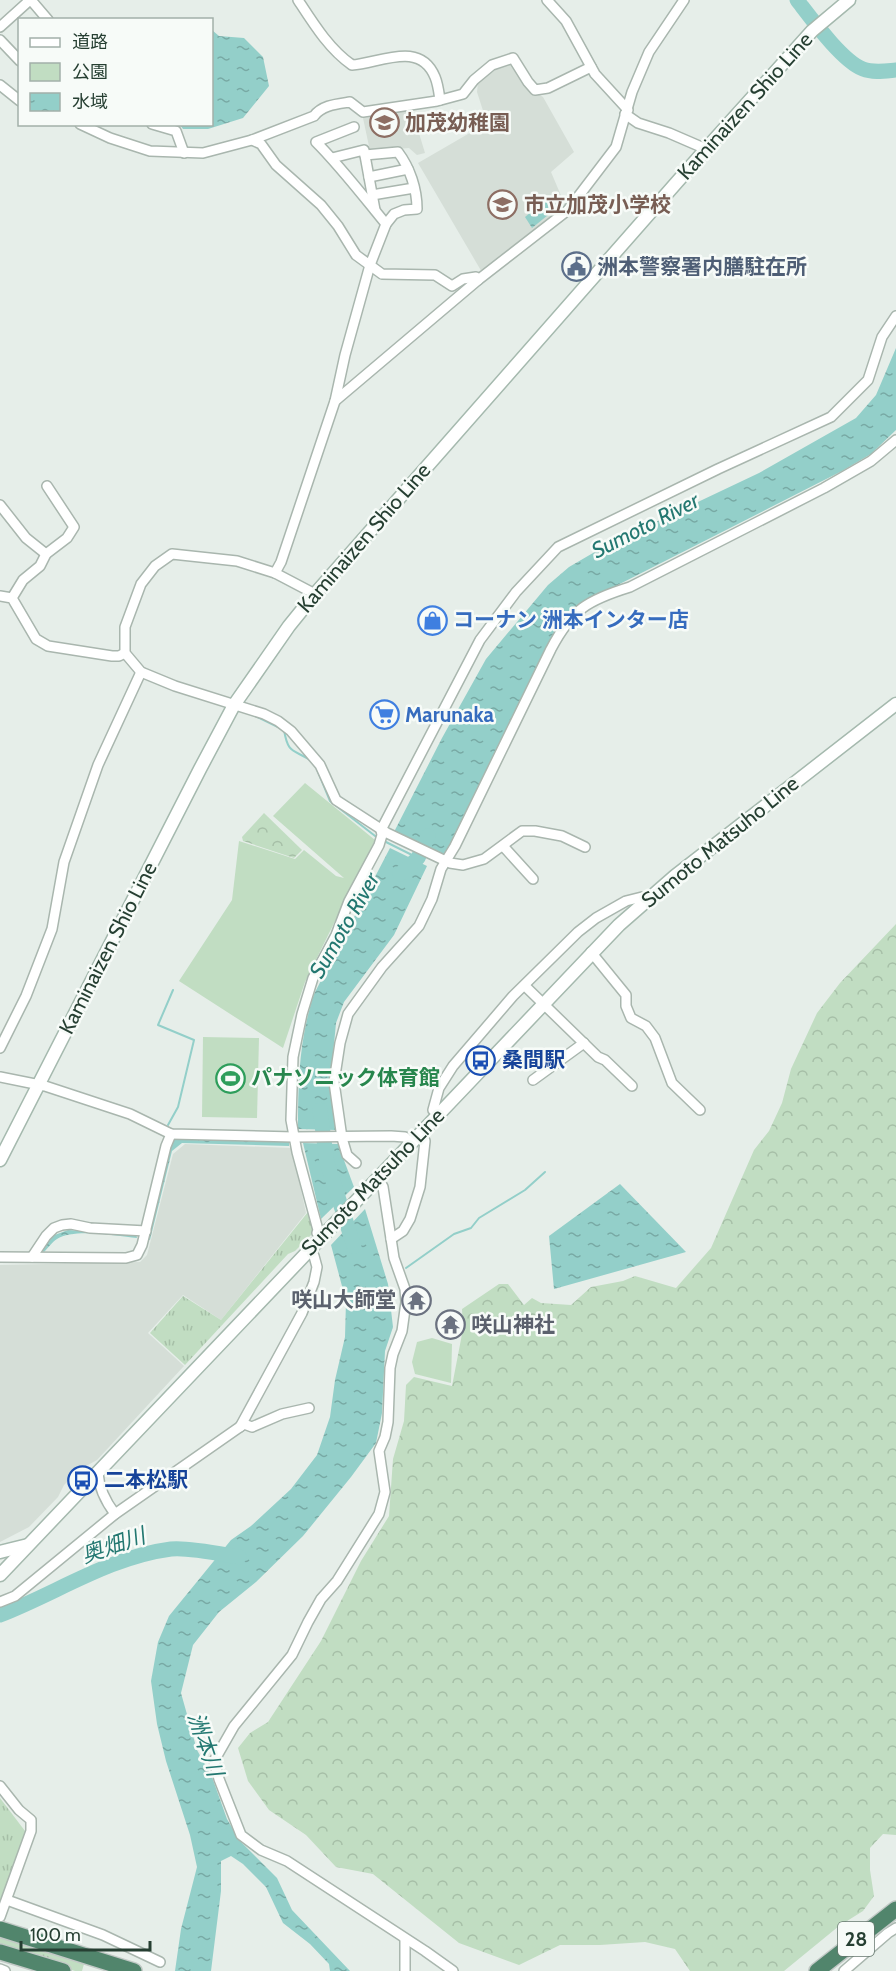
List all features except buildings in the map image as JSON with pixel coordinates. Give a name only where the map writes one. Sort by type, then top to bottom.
[{"type":"highway","name":"28","points":[[817,1971],[896,1909]]},
{"type":"highway","points":[[0,1929],[134,1971]]},
{"type":"highway","points":[[0,1952],[63,1971]]},
{"type":"main road","name":"Kaminaizen Shio Line","points":[[0,1160],[234,705],[289,626],[705,148],[817,28],[849,0]]},
{"type":"main road","name":"Sumoto Matsuho Line","points":[[0,1575],[309,1249],[320,1234],[411,1143],[591,952],[645,901],[896,704]]},
{"type":"main road","points":[[0,1552],[28,1545]]},
{"type":"street","points":[[0,27],[30,0],[46,18]]},
{"type":"street","points":[[298,0],[346,62],[352,65],[393,57],[417,57],[424,62],[435,77],[440,100]]},
{"type":"street","points":[[547,0],[566,21],[591,67],[626,112],[638,123],[705,148]]},
{"type":"street","points":[[335,401],[478,280],[568,210],[616,147],[632,92],[649,52],[684,0]]},
{"type":"street","points":[[0,40],[18,59]]},
{"type":"street","points":[[84,126],[110,138],[150,151],[203,153],[252,140],[314,116],[318,110],[333,105],[350,102],[363,112],[440,100],[463,94],[474,80],[492,65],[513,58],[535,90],[549,88],[591,67]]},
{"type":"street","points":[[0,85],[18,99]]},
{"type":"street","points":[[159,126],[176,131],[184,153]]},
{"type":"street","points":[[354,126],[316,142],[386,224]]},
{"type":"street","points":[[252,140],[261,144],[276,165],[321,205],[338,226],[356,255],[382,274],[435,275],[452,286],[463,279],[476,277],[478,280]]},
{"type":"street","points":[[332,158],[364,150],[375,211]]},
{"type":"street","points":[[275,573],[281,562],[335,401],[370,265],[386,224],[394,214],[417,209],[417,196],[408,170],[398,152],[365,155]]},
{"type":"street","points":[[369,177],[408,170]]},
{"type":"street","points":[[372,195],[414,188]]},
{"type":"street","points":[[320,1234],[291,1110],[293,1058],[302,1014],[313,978],[336,935],[349,901],[480,640],[516,592],[558,547],[831,417],[868,380],[882,337],[896,316]]},
{"type":"street","points":[[356,1163],[347,1155],[341,1138],[334,1082],[340,1043],[348,1014],[382,968],[419,926],[432,899],[444,861],[559,635],[576,614],[600,596],[630,588],[824,488],[871,461],[896,440]]},
{"type":"street","points":[[12,598],[23,580],[40,566],[46,554],[67,538],[75,527],[47,486]]},
{"type":"street","points":[[0,505],[26,538],[46,554]]},
{"type":"street","points":[[315,594],[275,573],[237,561],[177,554],[166,557],[147,574],[136,594],[125,627],[125,653],[141,672],[264,714],[278,721],[291,731],[320,765],[336,800],[382,836],[457,866],[484,859],[522,831],[562,836],[585,847]]},
{"type":"street","points":[[0,596],[12,598]]},
{"type":"street","points":[[12,598],[36,639],[48,646],[112,656],[125,653]]},
{"type":"street","points":[[0,1048],[26,996],[52,929],[64,862],[98,765],[141,672]]},
{"type":"street","points":[[503,846],[533,879]]},
{"type":"street","points":[[438,1114],[433,1110],[439,1088],[453,1066],[513,996],[578,932],[596,918],[626,901],[642,897],[645,901]]},
{"type":"street","points":[[591,952],[626,995],[631,1018],[646,1026],[655,1038],[672,1083],[700,1110]]},
{"type":"street","points":[[525,986],[632,1086]]},
{"type":"street","points":[[533,1080],[584,1043]]},
{"type":"street","points":[[0,1077],[4,1080],[17,1079],[45,1086],[130,1114],[171,1134],[341,1138],[405,1137],[411,1143]]},
{"type":"street","points":[[391,1239],[403,1231],[410,1219],[420,1187],[425,1142],[421,1132]]},
{"type":"street","points":[[0,1257],[136,1256],[140,1251],[146,1231],[166,1146],[171,1134]]},
{"type":"street","points":[[374,1181],[383,1187],[394,1258],[405,1289],[406,1302],[402,1330],[390,1368],[388,1422],[379,1451],[385,1492],[378,1515],[337,1581],[321,1599],[292,1656],[234,1726],[214,1761],[241,1835],[261,1850],[287,1861],[453,1971]]},
{"type":"street","points":[[32,1257],[46,1236],[54,1228],[62,1225],[146,1231]]},
{"type":"street","points":[[240,1427],[302,1313],[317,1267],[314,1255],[309,1249]]},
{"type":"street","points":[[0,1602],[15,1596],[115,1515],[244,1424],[252,1427],[282,1414],[309,1408]]},
{"type":"street","points":[[98,1473],[105,1498],[115,1515]]},
{"type":"street","points":[[0,1786],[19,1810],[31,1820],[27,1845],[0,1917]]},
{"type":"street","points":[[7,1900],[103,1935],[160,1962]]},
{"type":"street","points":[[844,1971],[896,1928]]},
{"type":"street","points":[[405,1939],[405,1971]]},
{"type":"street","points":[[0,1969],[5,1971]]},
{"type":"shaded area","points":[[510,64],[519,70],[532,90],[543,97],[574,152],[551,172],[565,205],[483,274],[418,163],[487,123],[477,92],[478,83],[502,65]]},
{"type":"shaded area","points":[[412,110],[425,153],[417,155],[409,148],[370,151],[363,118]]},
{"type":"shaded area","points":[[185,1144],[292,1148],[306,1213],[221,1320],[183,1295],[148,1333],[184,1366],[97,1460],[79,1470],[64,1485],[58,1497],[29,1527],[0,1542],[0,1265],[140,1262],[147,1255],[173,1154]]},
{"type":"green space","points":[[305,783],[375,840],[305,982],[283,1048],[179,981],[232,900],[239,841],[295,859],[304,850],[336,876],[344,878],[273,816]]},
{"type":"green space","points":[[264,813],[302,850],[294,858],[243,841],[242,837]]},
{"type":"green space","points":[[896,924],[896,1835],[883,1834],[870,1848],[870,1870],[874,1896],[863,1911],[839,1926],[784,1971],[690,1971],[675,1949],[645,1942],[560,1945],[519,1965],[459,1943],[373,1874],[336,1867],[306,1835],[269,1810],[248,1781],[238,1748],[250,1733],[268,1722],[321,1641],[361,1561],[389,1516],[393,1459],[404,1421],[406,1385],[414,1377],[452,1386],[463,1329],[462,1309],[499,1284],[508,1284],[524,1305],[532,1298],[541,1303],[571,1305],[591,1287],[623,1281],[635,1276],[676,1288],[711,1248],[754,1150],[769,1131],[782,1103],[791,1069],[817,1013],[840,983]]},
{"type":"green space","name":"パナソニック体育館","points":[[203,1037],[259,1038],[257,1118],[202,1117]]},
{"type":"green space","points":[[308,1212],[314,1232],[295,1251],[288,1254],[185,1365],[150,1333],[183,1296],[221,1320]]},
{"type":"green space","points":[[432,1338],[452,1344],[451,1383],[415,1374],[412,1362],[417,1342]]},
{"type":"green space","points":[[0,1798],[25,1831],[17,1864],[0,1910]]},
{"type":"green space","points":[[0,1932],[86,1957],[82,1971],[75,1971],[0,1948]]},
{"type":"water","points":[[213,31],[219,36],[244,38],[263,57],[269,86],[243,118],[208,129],[183,129],[181,126],[213,126]]},
{"type":"water","points":[[549,197],[558,207],[532,228],[525,217]]},
{"type":"water","points":[[896,348],[896,430],[871,454],[842,471],[600,594],[558,631],[445,857],[394,832],[486,659],[548,585],[569,567],[605,546],[759,473],[856,418],[876,395]]},
{"type":"water","points":[[390,848],[427,866],[394,935],[344,1002],[336,1023],[330,1087],[336,1130],[298,1129],[302,1044],[314,994]]},
{"type":"water","points":[[181,1137],[289,1140],[289,1146],[182,1143],[172,1151],[150,1240],[146,1239],[168,1147],[173,1140]]},
{"type":"water","points":[[303,1143],[338,1144],[354,1187],[321,1219]]},
{"type":"water","points":[[620,1184],[686,1252],[554,1289],[549,1236]]},
{"type":"water","points":[[365,1209],[388,1284],[393,1327],[385,1351],[382,1413],[376,1443],[303,1536],[256,1582],[219,1612],[193,1645],[181,1693],[197,1750],[212,1777],[227,1819],[240,1841],[277,1878],[292,1910],[350,1971],[330,1971],[329,1964],[310,1944],[283,1923],[266,1887],[243,1864],[231,1856],[221,1861],[221,1891],[211,1971],[175,1971],[181,1929],[197,1867],[190,1835],[166,1761],[157,1724],[151,1681],[158,1642],[169,1616],[231,1540],[251,1526],[291,1489],[317,1455],[330,1417],[335,1380],[345,1337],[346,1301],[331,1245]]},
{"type":"water","points":[[68,1230],[136,1234],[137,1238],[74,1234],[57,1239],[44,1252],[41,1250],[52,1236]]},
{"type":"waterway","points":[[797,0],[827,38],[855,64],[871,71],[896,70]]},
{"type":"waterway","points":[[253,715],[284,730],[290,747],[310,760]]},
{"type":"waterway","points":[[317,769],[330,801],[379,839]]},
{"type":"waterway","name":"Sumoto River","points":[[400,874],[418,858],[428,836]]},
{"type":"waterway","points":[[384,841],[418,858]]},
{"type":"waterway","points":[[168,1125],[178,1107],[194,1040],[158,1025],[173,990]]},
{"type":"waterway","name":"Sumoto River","points":[[320,1110],[327,1163],[354,1246]]},
{"type":"waterway","points":[[406,1268],[454,1234],[471,1228],[479,1218],[525,1190],[545,1172]]},
{"type":"waterway","name":"奥畑川","points":[[0,1615],[105,1568],[148,1553],[186,1549],[239,1557]]},
{"type":"place","name":"加茂幼稚園","points":[[384,123]]},
{"type":"place","name":"市立加茂小学校","points":[[503,205]]},
{"type":"place","name":"洲本警察署内膳駐在所","points":[[576,267]]},
{"type":"place","name":"コーナン 洲本インター店","points":[[432,620]]},
{"type":"place","name":"Marunaka","points":[[384,715]]},
{"type":"place","name":"桑間駅","points":[[481,1060]]},
{"type":"place","name":"パナソニック体育館","points":[[230,1078]]},
{"type":"place","name":"咲山大師堂","points":[[417,1300]]},
{"type":"place","name":"咲山神社","points":[[450,1325]]},
{"type":"place","name":"二本松駅","points":[[83,1480]]},
{"type":"water label","name":"洲本川","points":[[206,1744]]}]
